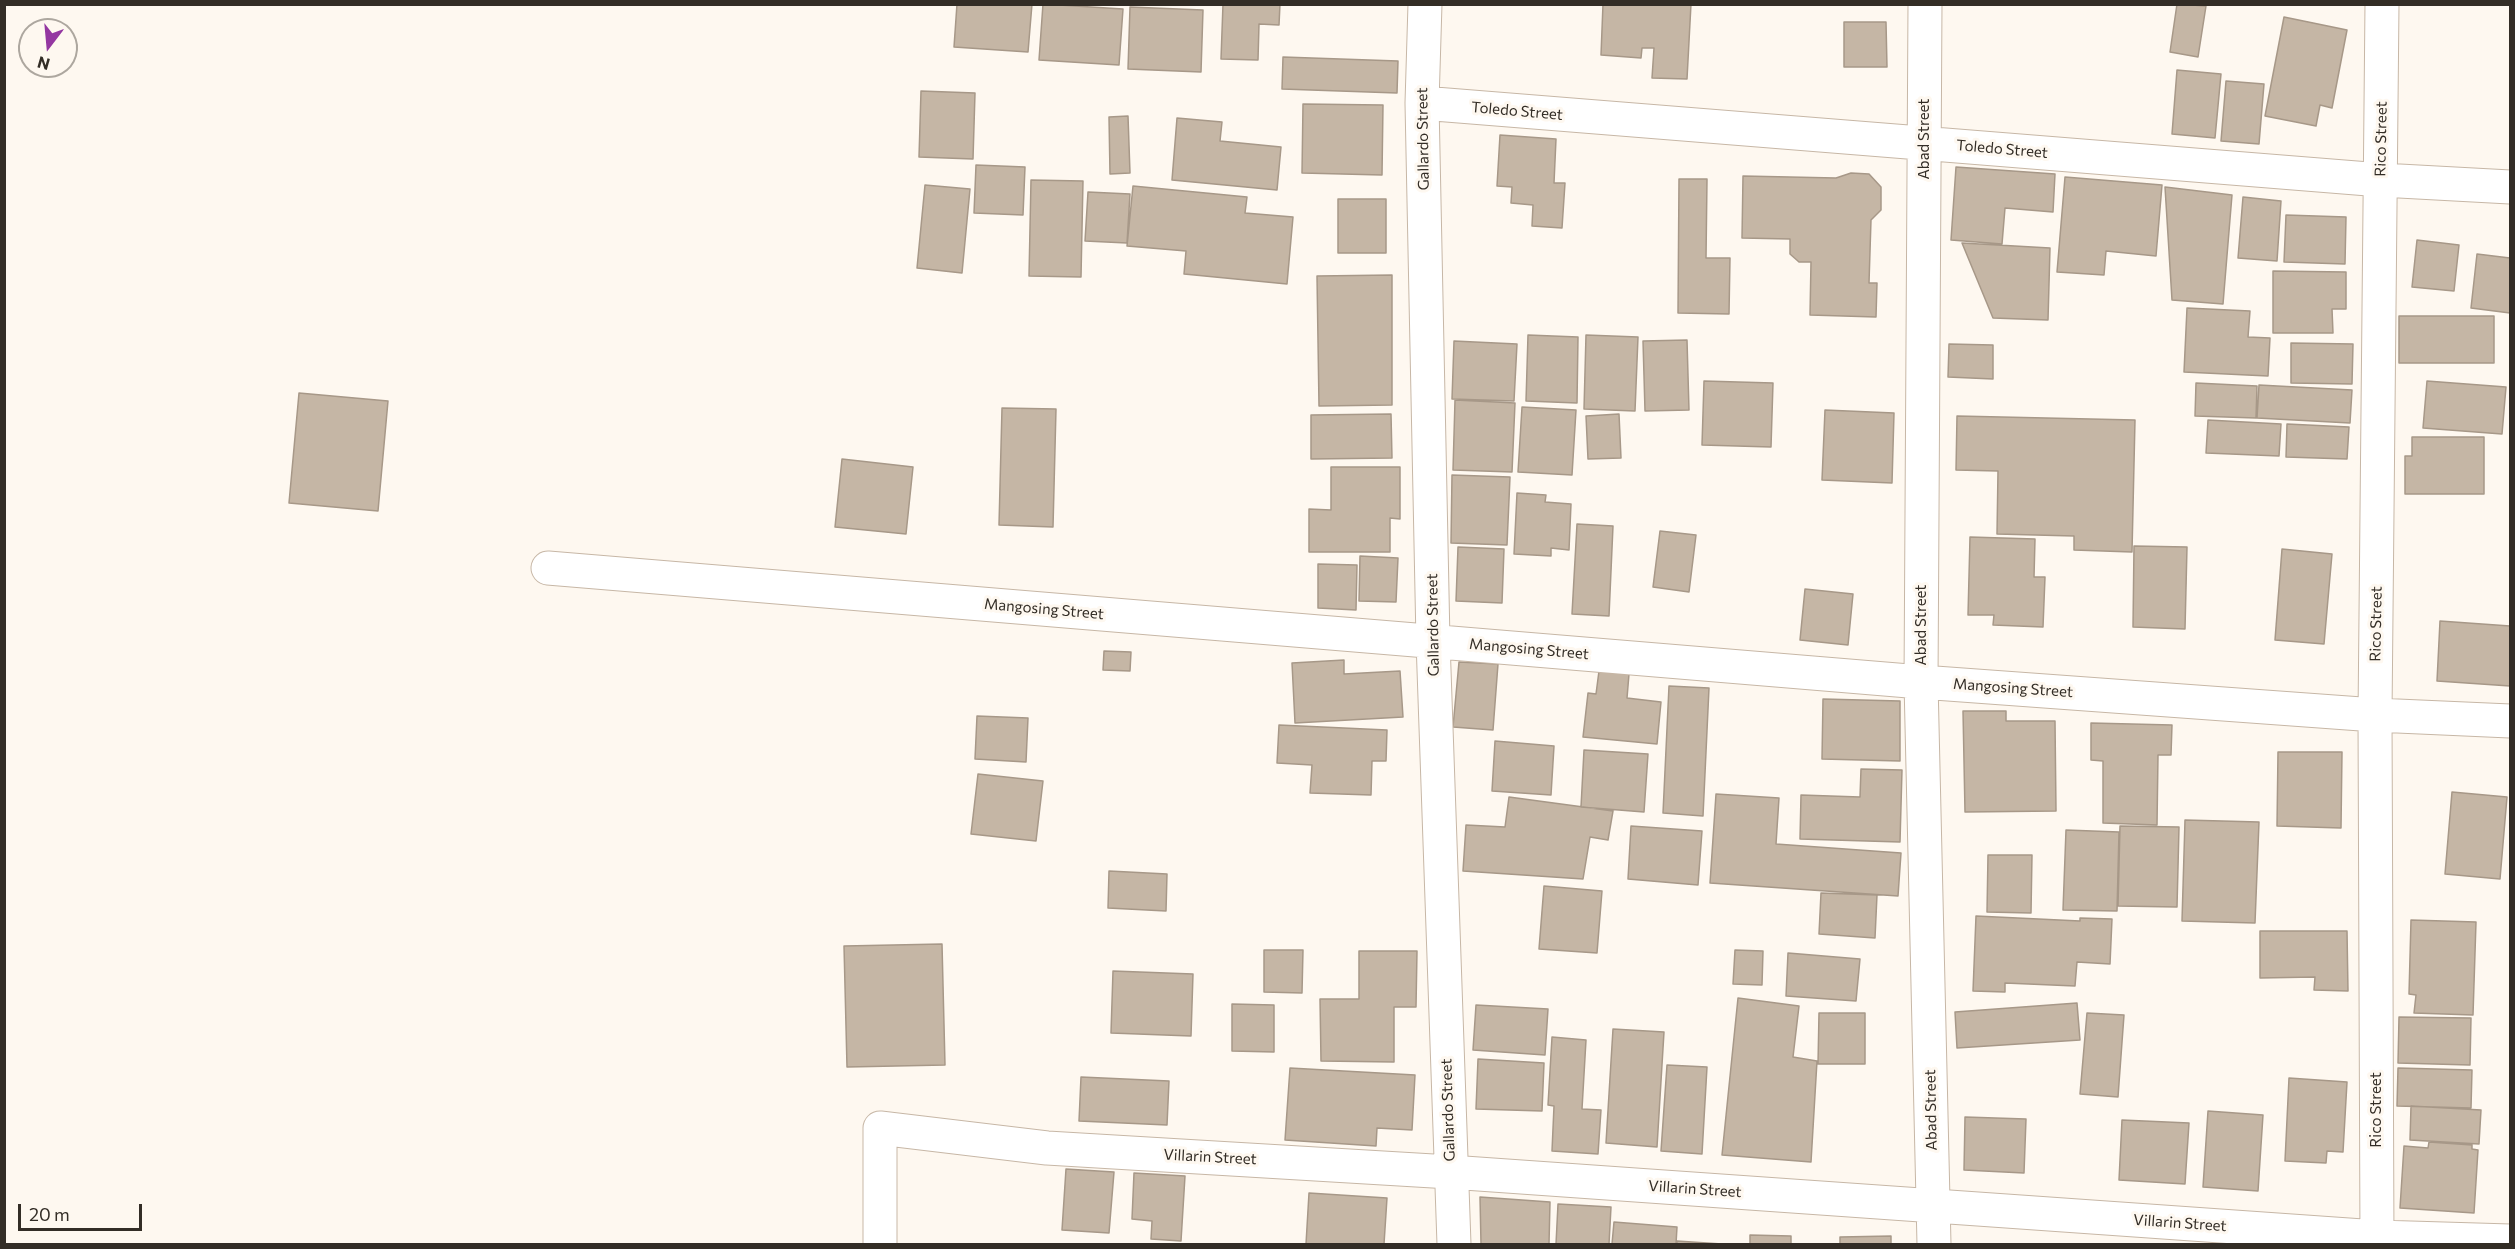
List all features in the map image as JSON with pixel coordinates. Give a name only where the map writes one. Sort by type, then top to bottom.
[{"type":"street","name":"Gallardo Street","points":[[1425,4],[1422,103],[1433,641],[1454,1245]]},
{"type":"street","name":"Abad Street","points":[[1925,4],[1921,681],[1934,1245]]},
{"type":"street","name":"Rico Street","points":[[2377,1241],[2375,715],[2382,4]]},
{"type":"street","name":"Toledo Street","points":[[1422,103],[2381,180],[2511,187]]},
{"type":"street","name":"Mangosing Street","points":[[548,568],[1921,681],[2375,715],[2511,721]]},
{"type":"street","name":"Villarin Street","points":[[879,1245],[880,1128],[1047,1148],[1450,1172],[1934,1206],[2377,1241],[2511,1241]]},
{"type":"building","points":[[957,4],[1032,4],[1028,52],[954,47]]},
{"type":"building","points":[[1043,4],[1123,9],[1119,65],[1039,60]]},
{"type":"building","points":[[1223,4],[1280,4],[1279,25],[1259,24],[1258,60],[1221,59]]},
{"type":"building","points":[[1603,4],[1691,4],[1687,79],[1652,78],[1654,48],[1642,48],[1641,58],[1601,55]]},
{"type":"building","points":[[2177,4],[2206,6],[2198,57],[2170,52]]},
{"type":"building","points":[[1130,7],[1203,10],[1201,72],[1128,69]]},
{"type":"building","points":[[2284,17],[2347,30],[2332,108],[2320,105],[2316,126],[2265,116]]},
{"type":"building","points":[[1844,22],[1886,22],[1887,67],[1844,67]]},
{"type":"building","points":[[1283,57],[1398,61],[1397,93],[1282,89]]},
{"type":"building","points":[[2177,70],[2221,74],[2215,138],[2172,134]]},
{"type":"building","points":[[2226,81],[2264,84],[2259,144],[2221,141]]},
{"type":"building","points":[[921,91],[975,93],[973,159],[919,157]]},
{"type":"building","points":[[1303,104],[1383,105],[1382,175],[1302,173]]},
{"type":"building","points":[[1128,116],[1130,173],[1110,174],[1109,117]]},
{"type":"building","points":[[1177,118],[1222,122],[1220,141],[1281,147],[1277,190],[1172,180]]},
{"type":"building","points":[[1500,135],[1556,139],[1554,183],[1565,183],[1562,228],[1532,226],[1533,205],[1511,203],[1512,187],[1497,186]]},
{"type":"building","points":[[976,165],[1025,167],[1023,215],[974,213]]},
{"type":"building","points":[[1956,167],[2055,174],[2053,212],[2005,208],[2002,244],[1951,240]]},
{"type":"building","points":[[1851,173],[1869,174],[1881,187],[1881,210],[1871,220],[1869,283],[1877,283],[1876,317],[1810,315],[1811,262],[1799,262],[1790,254],[1790,239],[1742,238],[1743,176],[1836,178]]},
{"type":"building","points":[[2065,177],[2162,185],[2156,256],[2106,251],[2104,275],[2057,272]]},
{"type":"building","points":[[1679,179],[1707,179],[1706,258],[1730,258],[1729,314],[1678,313]]},
{"type":"building","points":[[1031,180],[1083,181],[1081,277],[1029,276]]},
{"type":"building","points":[[925,185],[970,189],[962,273],[917,268]]},
{"type":"building","points":[[1133,186],[1247,197],[1245,213],[1293,217],[1287,284],[1184,274],[1186,251],[1127,246]]},
{"type":"building","points":[[2165,187],[2232,195],[2223,304],[2172,300]]},
{"type":"building","points":[[1088,192],[1130,194],[1127,243],[1085,241]]},
{"type":"building","points":[[2243,197],[2281,201],[2277,261],[2238,258]]},
{"type":"building","points":[[1338,199],[1386,199],[1386,253],[1338,253]]},
{"type":"building","points":[[2286,215],[2346,217],[2345,264],[2284,262]]},
{"type":"building","points":[[2417,240],[2459,245],[2454,291],[2412,287]]},
{"type":"building","points":[[1962,243],[2050,248],[2048,320],[1993,318]]},
{"type":"building","points":[[2477,254],[2510,258],[2510,313],[2471,308]]},
{"type":"building","points":[[2273,271],[2346,272],[2346,309],[2332,309],[2333,333],[2273,333]]},
{"type":"building","points":[[1392,275],[1392,405],[1319,406],[1317,276]]},
{"type":"building","points":[[2187,308],[2250,311],[2248,337],[2270,338],[2268,376],[2184,372]]},
{"type":"building","points":[[2399,316],[2494,316],[2494,363],[2399,363]]},
{"type":"building","points":[[1528,335],[1578,337],[1577,403],[1526,401]]},
{"type":"building","points":[[1586,335],[1638,337],[1635,411],[1584,409]]},
{"type":"building","points":[[1687,340],[1689,410],[1645,411],[1643,341]]},
{"type":"building","points":[[1454,341],[1517,344],[1514,401],[1452,399]]},
{"type":"building","points":[[2291,343],[2353,344],[2352,384],[2291,383]]},
{"type":"building","points":[[1949,344],[1993,345],[1993,379],[1948,377]]},
{"type":"building","points":[[1704,381],[1773,383],[1771,447],[1702,445]]},
{"type":"building","points":[[2427,381],[2506,387],[2502,434],[2423,428]]},
{"type":"building","points":[[2196,383],[2257,386],[2256,418],[2195,416]]},
{"type":"building","points":[[2259,385],[2352,390],[2350,423],[2257,418]]},
{"type":"building","points":[[299,393],[388,401],[378,511],[289,503]]},
{"type":"building","points":[[1455,400],[1515,403],[1512,472],[1453,470]]},
{"type":"building","points":[[1522,407],[1576,410],[1572,475],[1518,472]]},
{"type":"building","points":[[1002,408],[1056,409],[1053,527],[999,525]]},
{"type":"building","points":[[1825,410],[1894,413],[1892,483],[1822,480]]},
{"type":"building","points":[[1391,414],[1392,458],[1311,459],[1311,415]]},
{"type":"building","points":[[1619,414],[1621,458],[1588,459],[1586,416]]},
{"type":"building","points":[[1957,416],[2135,420],[2132,552],[2074,550],[2074,536],[1997,534],[1998,471],[1956,470]]},
{"type":"building","points":[[2208,420],[2281,424],[2279,456],[2206,453]]},
{"type":"building","points":[[2287,424],[2349,427],[2347,459],[2286,457]]},
{"type":"building","points":[[2412,437],[2484,437],[2484,494],[2405,494],[2405,456],[2412,456]]},
{"type":"building","points":[[842,459],[913,467],[906,534],[835,527]]},
{"type":"building","points":[[1331,467],[1400,467],[1400,519],[1390,518],[1390,552],[1309,552],[1309,509],[1331,510]]},
{"type":"building","points":[[1452,475],[1510,477],[1507,545],[1451,543]]},
{"type":"building","points":[[1517,493],[1546,495],[1545,502],[1571,504],[1569,550],[1551,548],[1551,556],[1514,554]]},
{"type":"building","points":[[1577,524],[1613,526],[1609,616],[1572,614]]},
{"type":"building","points":[[1660,531],[1696,535],[1689,592],[1653,587]]},
{"type":"building","points":[[1970,537],[2035,539],[2034,577],[2045,577],[2043,627],[1993,625],[1994,615],[1968,615]]},
{"type":"building","points":[[2134,546],[2187,547],[2185,629],[2133,627]]},
{"type":"building","points":[[1458,547],[1504,549],[1502,603],[1456,601]]},
{"type":"building","points":[[2282,549],[2332,554],[2324,644],[2275,640]]},
{"type":"building","points":[[1360,556],[1398,558],[1396,602],[1359,601]]},
{"type":"building","points":[[1318,564],[1357,565],[1356,610],[1318,608]]},
{"type":"building","points":[[1805,589],[1853,594],[1848,645],[1800,640]]},
{"type":"building","points":[[2440,621],[2510,626],[2510,686],[2437,681]]},
{"type":"building","points":[[1104,651],[1131,652],[1130,671],[1103,670]]},
{"type":"building","points":[[1344,660],[1344,674],[1400,671],[1403,717],[1295,723],[1292,663]]},
{"type":"building","points":[[1459,662],[1498,664],[1493,730],[1453,727]]},
{"type":"building","points":[[1599,671],[1629,674],[1627,698],[1661,702],[1657,744],[1583,737],[1588,693],[1596,694]]},
{"type":"building","points":[[1669,686],[1709,688],[1703,816],[1663,813]]},
{"type":"building","points":[[1823,699],[1900,701],[1900,761],[1822,759]]},
{"type":"building","points":[[1963,711],[2006,711],[2006,721],[2055,721],[2056,811],[1965,812]]},
{"type":"building","points":[[977,716],[1028,718],[1026,762],[975,759]]},
{"type":"building","points":[[2091,723],[2172,725],[2171,755],[2158,755],[2157,825],[2103,823],[2103,761],[2091,760]]},
{"type":"building","points":[[1279,725],[1387,730],[1386,761],[1372,761],[1371,795],[1310,793],[1312,765],[1277,763]]},
{"type":"building","points":[[1495,741],[1554,746],[1551,795],[1492,791]]},
{"type":"building","points":[[1584,750],[1648,754],[1644,812],[1581,807]]},
{"type":"building","points":[[2278,752],[2342,752],[2341,828],[2277,826]]},
{"type":"building","points":[[1861,769],[1902,770],[1900,842],[1800,839],[1801,795],[1860,797]]},
{"type":"building","points":[[978,774],[1043,781],[1036,841],[971,834]]},
{"type":"building","points":[[2452,792],[2507,797],[2500,879],[2445,874]]},
{"type":"building","points":[[1716,794],[1779,798],[1776,844],[1901,853],[1898,896],[1710,883]]},
{"type":"building","points":[[1509,797],[1613,811],[1608,840],[1590,837],[1583,879],[1463,871],[1466,825],[1505,827]]},
{"type":"building","points":[[2185,820],[2259,822],[2255,923],[2182,921]]},
{"type":"building","points":[[1631,826],[1702,831],[1698,885],[1628,879]]},
{"type":"building","points":[[2120,826],[2179,827],[2177,907],[2118,906]]},
{"type":"building","points":[[2066,830],[2119,832],[2117,911],[2063,910]]},
{"type":"building","points":[[1988,855],[2032,855],[2031,913],[1987,912]]},
{"type":"building","points":[[1109,871],[1167,874],[1166,911],[1108,908]]},
{"type":"building","points":[[1544,886],[1602,891],[1597,953],[1539,949]]},
{"type":"building","points":[[1821,893],[1877,895],[1875,938],[1819,934]]},
{"type":"building","points":[[1976,916],[2080,921],[2080,918],[2112,919],[2110,964],[2077,962],[2075,986],[2005,983],[2005,992],[1973,991]]},
{"type":"building","points":[[2411,920],[2476,922],[2473,1015],[2414,1013],[2416,995],[2409,994]]},
{"type":"building","points":[[2260,931],[2347,931],[2348,991],[2314,990],[2315,977],[2260,978]]},
{"type":"building","points":[[942,944],[945,1065],[847,1067],[844,946]]},
{"type":"building","points":[[1264,950],[1303,950],[1302,993],[1264,992]]},
{"type":"building","points":[[1735,950],[1763,951],[1762,985],[1733,984]]},
{"type":"building","points":[[1359,951],[1417,951],[1416,1007],[1394,1007],[1394,1062],[1321,1061],[1320,999],[1359,999]]},
{"type":"building","points":[[1788,953],[1860,959],[1856,1001],[1786,996]]},
{"type":"building","points":[[1113,971],[1193,974],[1191,1036],[1111,1033]]},
{"type":"building","points":[[1738,998],[1799,1006],[1793,1057],[1817,1061],[1811,1162],[1722,1155]]},
{"type":"building","points":[[2077,1003],[2080,1040],[1957,1048],[1955,1012]]},
{"type":"building","points":[[1232,1004],[1274,1005],[1274,1052],[1232,1051]]},
{"type":"building","points":[[1476,1005],[1548,1009],[1545,1055],[1473,1050]]},
{"type":"building","points":[[1819,1013],[1865,1013],[1865,1064],[1818,1064]]},
{"type":"building","points":[[2087,1013],[2124,1015],[2118,1097],[2080,1094]]},
{"type":"building","points":[[2399,1017],[2471,1018],[2470,1065],[2398,1063]]},
{"type":"building","points":[[1613,1029],[1664,1032],[1657,1147],[1606,1143]]},
{"type":"building","points":[[1552,1037],[1586,1040],[1582,1109],[1601,1110],[1598,1154],[1552,1151],[1554,1106],[1548,1105]]},
{"type":"building","points":[[1478,1059],[1544,1063],[1542,1111],[1476,1109]]},
{"type":"building","points":[[1667,1065],[1707,1067],[1702,1154],[1661,1151]]},
{"type":"building","points":[[1290,1068],[1415,1075],[1412,1130],[1377,1128],[1376,1146],[1285,1140]]},
{"type":"building","points":[[2398,1068],[2472,1070],[2471,1108],[2397,1106]]},
{"type":"building","points":[[1081,1077],[1169,1081],[1167,1125],[1079,1121]]},
{"type":"building","points":[[2289,1078],[2347,1082],[2343,1152],[2327,1151],[2326,1163],[2285,1161]]},
{"type":"building","points":[[2411,1106],[2481,1110],[2479,1144],[2410,1140]]},
{"type":"building","points":[[2208,1111],[2263,1115],[2258,1191],[2203,1187]]},
{"type":"building","points":[[1965,1117],[2026,1119],[2024,1173],[1964,1170]]},
{"type":"building","points":[[2122,1120],[2189,1123],[2185,1184],[2119,1180]]},
{"type":"building","points":[[2429,1142],[2472,1145],[2472,1149],[2478,1150],[2474,1213],[2400,1208],[2404,1146],[2428,1148]]},
{"type":"building","points":[[1066,1169],[1114,1172],[1109,1233],[1062,1230]]},
{"type":"building","points":[[1134,1173],[1185,1176],[1181,1241],[1151,1239],[1152,1221],[1132,1219]]},
{"type":"building","points":[[1309,1193],[1387,1198],[1384,1244],[1306,1244]]},
{"type":"building","points":[[1480,1197],[1550,1202],[1549,1244],[1481,1244]]},
{"type":"building","points":[[1558,1204],[1611,1207],[1609,1244],[1556,1244]]},
{"type":"building","points":[[1614,1222],[1677,1227],[1676,1244],[1612,1244]]},
{"type":"building","points":[[1750,1235],[1791,1236],[1791,1244],[1750,1244]]},
{"type":"building","points":[[1891,1236],[1891,1244],[1840,1244],[1840,1237]]},
{"type":"building","points":[[1677,1241],[1722,1244],[1677,1244]]}]
